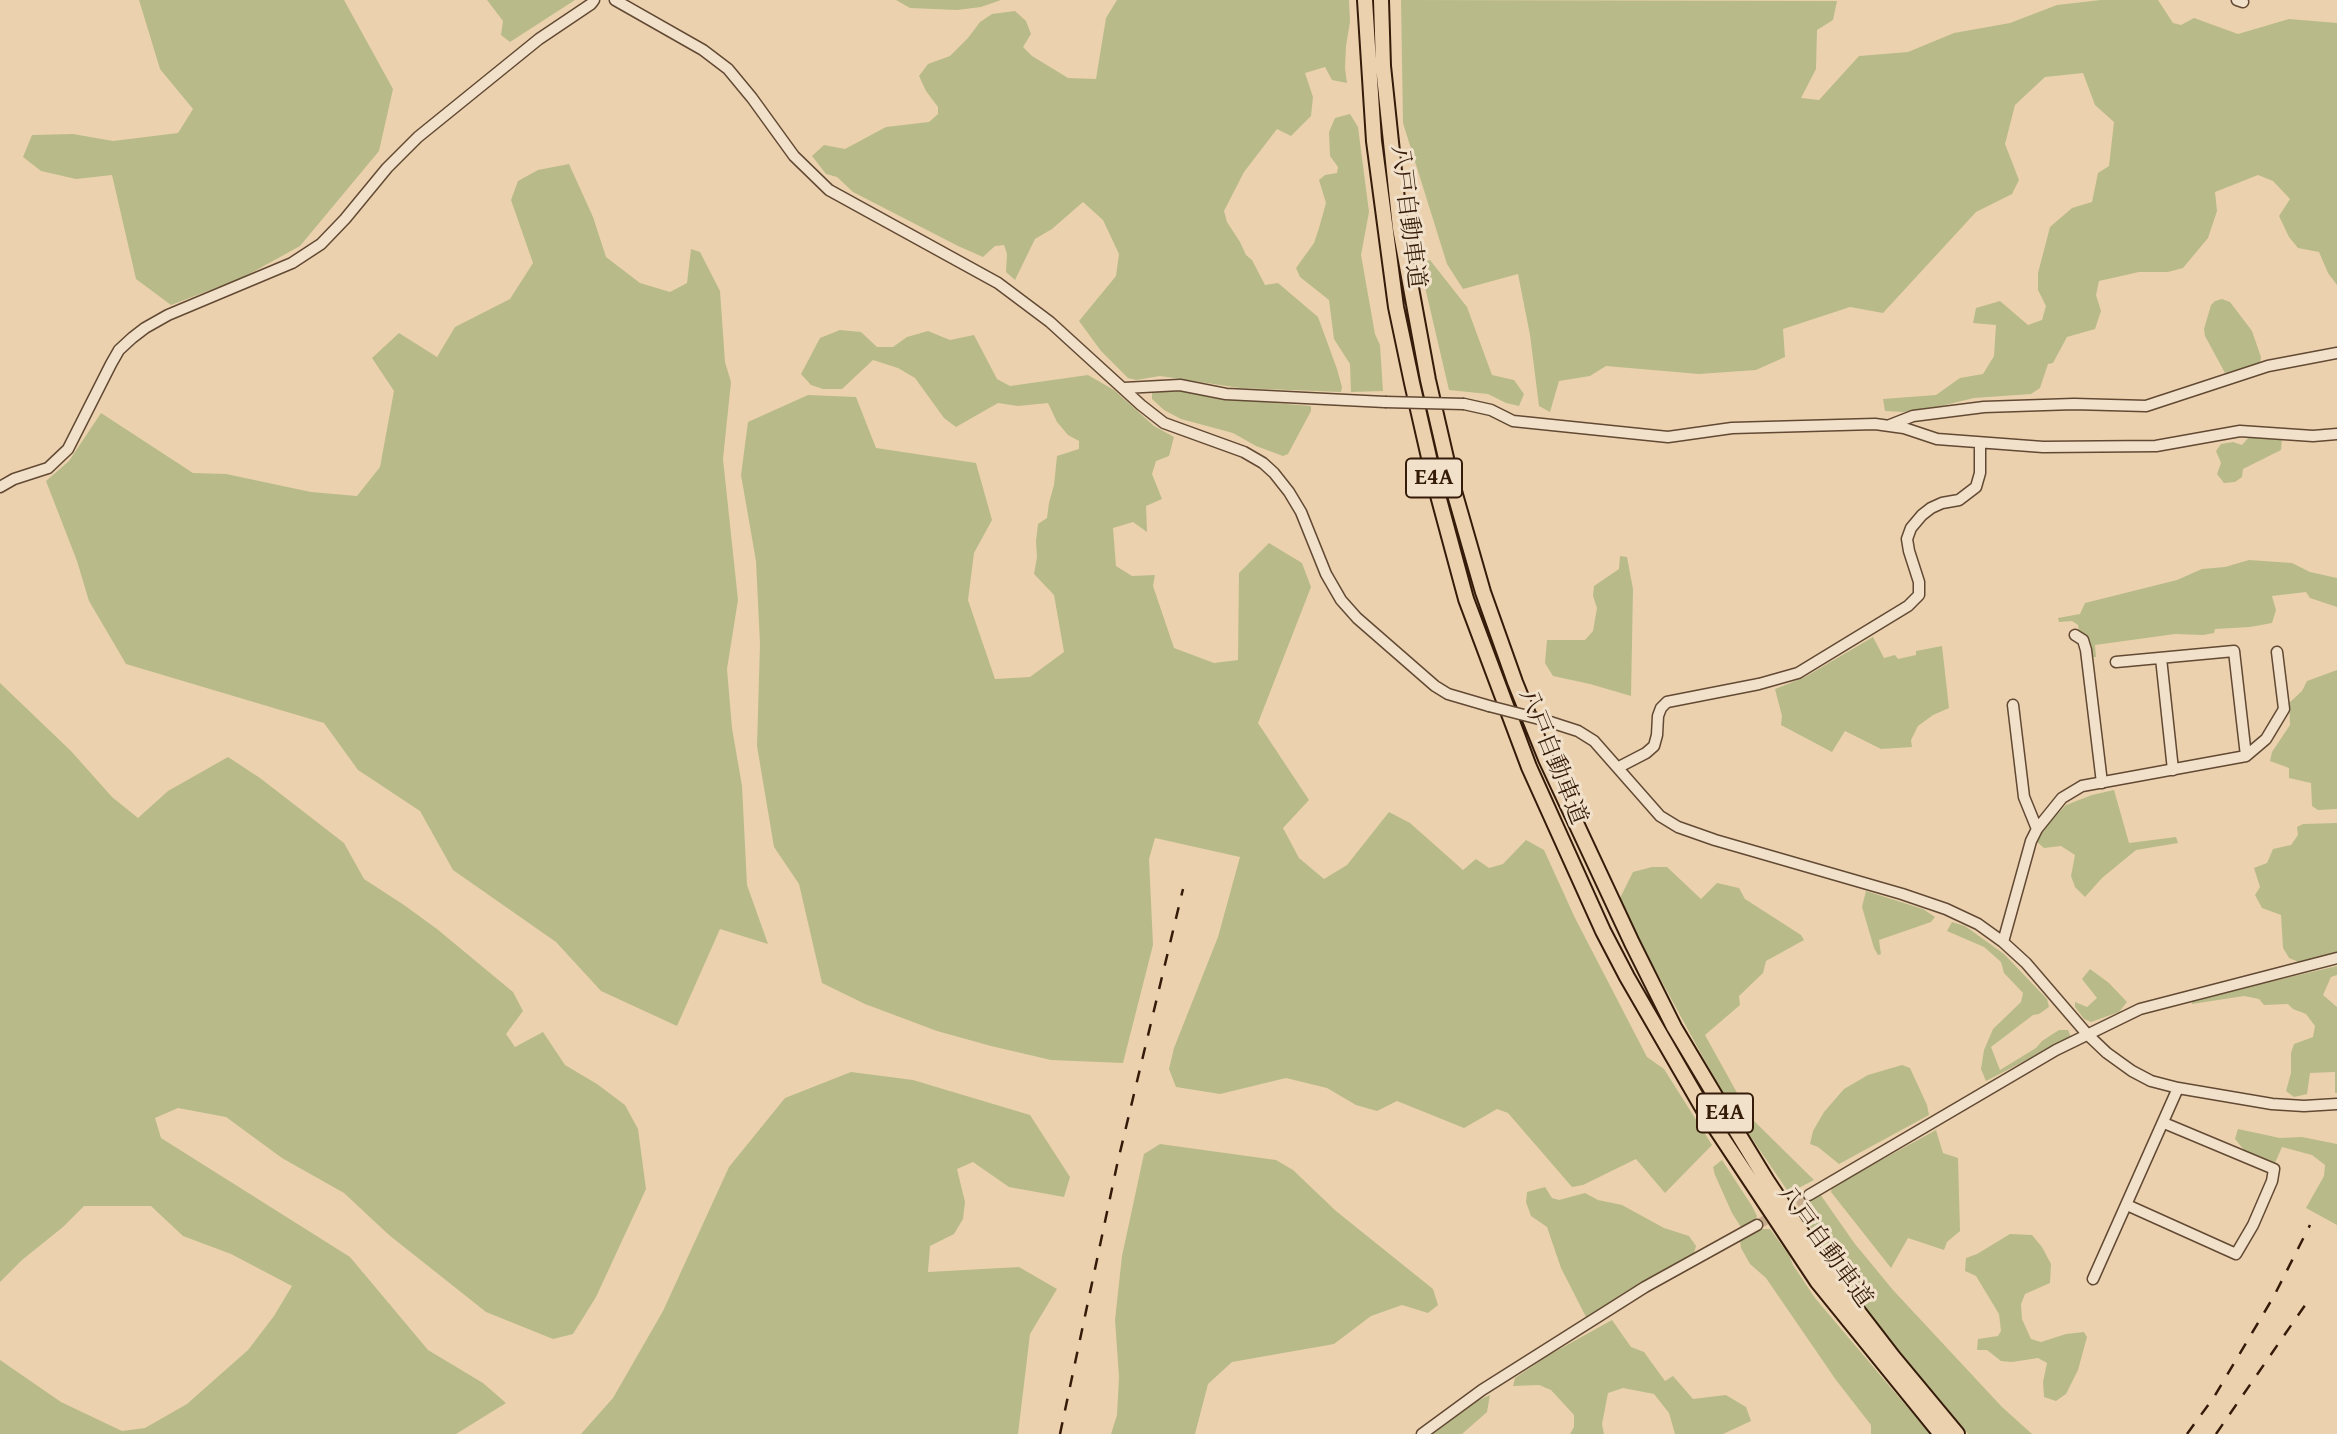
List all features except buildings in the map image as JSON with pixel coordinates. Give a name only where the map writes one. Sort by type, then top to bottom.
[{"type":"highway","name":"八戸自動車道","points":[[1365,0],[1374,141],[1396,307],[1406,358],[1436,488],[1466,599],[1529,767],[1609,942],[1705,1112],[1817,1281],[1941,1434]]},
{"type":"highway","name":"八戸自動車道","points":[[1381,0],[1384,66],[1400,228],[1428,380],[1452,484],[1483,592],[1515,682],[1546,759],[1674,1027],[1767,1181],[1829,1273],[1893,1357],[1957,1434]]},
{"type":"street","points":[[0,487],[14,479],[48,468],[63,455],[119,350],[145,328],[168,315],[292,263],[321,244],[387,168],[418,137],[539,39],[594,0]]},
{"type":"street","points":[[615,0],[703,50],[728,69],[794,156],[829,190],[998,283],[1050,322],[1164,423],[1244,452],[1263,463],[1289,492],[1301,512],[1326,574],[1341,600],[1435,687],[1448,694],[1578,731],[1594,741],[1660,816],[1678,827],[1946,909],[1978,924],[2003,942],[2034,972],[2087,1034],[2107,1053],[2151,1081],[2272,1104],[2337,1104]]},
{"type":"street","points":[[1890,425],[1913,416],[1984,407],[2146,405],[2268,366],[2337,353]]},
{"type":"street","points":[[1124,388],[1180,385],[1226,394],[1464,404],[1484,408],[1513,421],[1668,437],[1732,428],[1890,425],[1937,439],[1980,443],[2043,447],[2141,447],[2171,445],[2240,431],[2313,436],[2337,434]]},
{"type":"street","points":[[1619,767],[1654,746],[1658,716],[1667,702],[1759,684],[1798,673],[1909,606],[1919,595],[1919,582],[1907,539],[1911,528],[1931,508],[1959,500],[1976,487],[1980,473],[1980,443]]},
{"type":"street","points":[[2075,635],[2082,640],[2086,650],[2102,783]]},
{"type":"street","points":[[2116,662],[2234,651],[2246,756]]},
{"type":"street","points":[[2003,942],[2031,841],[2037,829],[2062,798],[2082,786],[2246,756],[2266,739],[2284,709],[2277,652]]},
{"type":"street","points":[[2161,658],[2173,770]]},
{"type":"street","points":[[2013,705],[2024,797],[2037,829]]},
{"type":"street","points":[[1809,1195],[2087,1034],[2140,1009],[2337,958]]},
{"type":"street","points":[[2093,1279],[2178,1088]]},
{"type":"street","points":[[2127,1205],[2236,1254],[2253,1225],[2272,1181],[2274,1169],[2164,1123]]},
{"type":"street","points":[[1422,1434],[1482,1390],[1645,1287],[1757,1225]]},
{"type":"green space","points":[[139,0],[344,0],[393,89],[379,151],[300,246],[242,278],[171,305],[136,279],[112,175],[76,179],[41,171],[23,157],[32,135],[73,134],[113,141],[178,133],[193,109],[160,69]]},
{"type":"green space","points":[[487,0],[575,0],[510,42],[501,35],[503,21]]},
{"type":"green space","points":[[896,0],[1001,0],[981,7],[957,10],[910,8]]},
{"type":"green space","points":[[1117,0],[1349,0],[1350,22],[1345,68],[1347,83],[1332,80],[1325,67],[1305,73],[1313,97],[1311,116],[1291,136],[1277,129],[1244,172],[1224,211],[1227,222],[1265,285],[1278,283],[1318,317],[1337,369],[1341,392],[1240,388],[1160,376],[1136,380],[1128,378],[1101,351],[1079,321],[1116,276],[1119,254],[1103,220],[1083,202],[1052,229],[1035,239],[1015,280],[1006,272],[1007,254],[1004,245],[995,246],[983,257],[958,246],[853,192],[837,177],[826,174],[812,156],[824,145],[845,149],[886,127],[929,122],[938,114],[938,107],[919,76],[928,64],[950,56],[980,22],[992,14],[1015,11],[1026,21],[1031,34],[1023,47],[1032,56],[1068,78],[1096,79],[1106,18]]},
{"type":"green space","points":[[1401,0],[1837,1],[1833,20],[1817,30],[1816,69],[1801,98],[1819,100],[1859,56],[1908,52],[1954,33],[2010,23],[2057,5],[2101,0],[2158,0],[2173,23],[2181,25],[2194,18],[2238,34],[2289,19],[2337,23],[2337,285],[2328,273],[2319,252],[2298,248],[2289,237],[2279,216],[2290,199],[2273,181],[2258,175],[2215,192],[2217,211],[2208,238],[2183,268],[2168,272],[2139,272],[2099,281],[2096,295],[2101,311],[2095,329],[2067,337],[2053,363],[2048,364],[2040,388],[2031,394],[1974,398],[1903,412],[1885,411],[1883,399],[1936,395],[1960,378],[1983,374],[1994,356],[1996,325],[1973,323],[1976,308],[2000,301],[2028,325],[2042,320],[2046,306],[2038,290],[2038,273],[2050,227],[2072,208],[2092,202],[2098,173],[2109,166],[2114,122],[2095,105],[2083,73],[2045,77],[2015,105],[2005,144],[2019,180],[2012,194],[1976,212],[1883,313],[1850,307],[1783,329],[1785,357],[1756,370],[1699,374],[1606,366],[1590,376],[1559,381],[1550,412],[1539,406],[1530,335],[1518,274],[1463,289],[1447,264],[1403,123]]},
{"type":"green space","points":[[1350,114],[1358,127],[1369,212],[1361,255],[1375,334],[1380,345],[1383,391],[1351,392],[1350,364],[1334,339],[1329,300],[1300,277],[1296,268],[1314,243],[1326,203],[1319,180],[1325,175],[1337,173],[1338,167],[1330,156],[1329,132],[1335,118]]},
{"type":"green space","points":[[569,164],[593,217],[606,257],[640,283],[670,292],[687,283],[691,249],[700,252],[720,291],[725,362],[731,382],[723,459],[738,600],[727,669],[732,728],[742,786],[747,885],[768,944],[720,929],[677,1026],[601,991],[556,942],[453,870],[420,811],[358,770],[324,723],[126,664],[89,601],[77,561],[46,481],[69,461],[101,413],[193,473],[226,474],[311,492],[357,496],[380,467],[394,391],[372,358],[399,333],[437,357],[455,327],[510,299],[533,263],[511,200],[518,181],[538,170]]},
{"type":"green space","points":[[1430,260],[1467,307],[1492,375],[1514,380],[1524,394],[1519,406],[1488,394],[1449,390],[1425,287],[1424,262]]},
{"type":"green space","points":[[2222,299],[2230,302],[2252,331],[2261,357],[2260,364],[2225,373],[2205,336],[2204,329],[2211,305]]},
{"type":"green space","points":[[840,330],[861,332],[877,347],[893,347],[907,337],[928,331],[950,340],[974,335],[997,379],[1010,386],[1088,375],[1114,390],[1154,426],[1174,437],[1169,456],[1156,461],[1152,474],[1162,499],[1146,506],[1147,532],[1133,522],[1113,528],[1116,566],[1132,576],[1155,575],[1153,586],[1174,648],[1214,663],[1238,660],[1239,573],[1269,543],[1302,563],[1311,587],[1258,723],[1309,800],[1283,828],[1299,858],[1324,879],[1347,865],[1389,812],[1410,823],[1463,870],[1476,859],[1489,868],[1503,864],[1526,840],[1544,850],[1575,918],[1647,1057],[1664,1069],[1712,1145],[1665,1193],[1636,1159],[1583,1185],[1572,1187],[1508,1113],[1497,1109],[1464,1128],[1397,1101],[1377,1111],[1356,1105],[1327,1088],[1286,1078],[1220,1094],[1176,1087],[1169,1069],[1174,1048],[1218,937],[1240,857],[1155,838],[1149,859],[1153,945],[1123,1063],[1051,1060],[991,1046],[937,1031],[865,1004],[822,983],[799,884],[774,847],[757,746],[760,644],[756,561],[741,475],[748,422],[808,395],[856,397],[876,448],[976,463],[992,520],[974,553],[968,600],[995,679],[1030,677],[1064,652],[1054,595],[1034,574],[1036,541],[1038,524],[1047,518],[1057,456],[1079,449],[1079,441],[1068,435],[1057,422],[1048,403],[1018,406],[998,403],[956,427],[944,418],[915,378],[898,368],[873,360],[842,389],[823,389],[811,385],[801,374],[820,338]]},
{"type":"green space","points":[[1178,388],[1226,399],[1311,406],[1311,411],[1288,454],[1283,456],[1256,446],[1233,433],[1181,419],[1164,410],[1152,399],[1152,392]]},
{"type":"green space","points":[[2249,437],[2282,438],[2281,450],[2243,469],[2242,477],[2235,482],[2224,483],[2217,474],[2221,463],[2216,451],[2221,444],[2233,442],[2242,445]]},
{"type":"green space","points":[[1620,556],[1627,557],[1633,589],[1631,696],[1553,676],[1545,663],[1547,640],[1585,640],[1593,631],[1597,608],[1593,596],[1594,586],[1619,569]]},
{"type":"green space","points":[[2249,560],[2292,563],[2310,572],[2337,578],[2337,607],[2310,598],[2306,592],[2272,596],[2276,610],[2272,623],[2215,629],[2214,633],[2203,635],[2175,634],[2095,645],[2096,657],[2092,657],[2079,634],[2078,625],[2072,621],[2059,622],[2058,618],[2080,614],[2085,603],[2177,580],[2202,569],[2225,567]]},
{"type":"green space","points":[[1873,637],[1884,658],[1895,655],[1898,659],[1916,655],[1916,651],[1942,646],[1949,708],[1918,726],[1911,740],[1912,747],[1881,749],[1845,731],[1832,752],[1781,725],[1782,716],[1775,689],[1805,677]]},
{"type":"green space","points":[[2337,670],[2337,809],[2318,810],[2312,806],[2311,783],[2289,778],[2289,768],[2270,761],[2272,752],[2290,725],[2289,703],[2302,691],[2307,681]]},
{"type":"green space","points":[[0,683],[71,751],[112,797],[138,818],[168,791],[228,757],[260,778],[344,843],[364,879],[437,929],[513,992],[523,1011],[506,1034],[515,1047],[543,1032],[565,1065],[625,1105],[638,1129],[646,1189],[596,1297],[573,1334],[553,1339],[486,1312],[389,1235],[344,1193],[282,1158],[226,1117],[178,1108],[155,1118],[161,1138],[350,1257],[428,1350],[483,1383],[506,1403],[456,1434],[0,1434],[0,1360],[61,1402],[122,1431],[145,1428],[187,1404],[248,1350],[274,1316],[292,1286],[231,1254],[183,1236],[151,1206],[84,1206],[0,1282]]},
{"type":"green space","points":[[2114,790],[2129,843],[2176,837],[2178,843],[2136,850],[2102,878],[2085,897],[2075,887],[2071,876],[2075,855],[2061,846],[2044,848],[2037,842],[2042,830],[2066,805]]},
{"type":"green space","points":[[2337,823],[2337,953],[2301,963],[2289,958],[2283,948],[2281,915],[2262,908],[2255,895],[2260,887],[2254,868],[2267,863],[2273,849],[2291,845],[2298,835],[2297,827],[2303,824]]},
{"type":"green space","points":[[1652,867],[1667,867],[1701,899],[1717,883],[1739,888],[1745,899],[1801,935],[1804,940],[1766,961],[1763,973],[1739,996],[1740,1005],[1705,1035],[1751,1118],[1814,1180],[1789,1193],[1742,1124],[1705,1061],[1637,936],[1620,898],[1633,872]]},
{"type":"green space","points":[[1866,891],[1923,909],[1935,917],[1931,922],[1879,940],[1881,954],[1878,955],[1862,907]]},
{"type":"green space","points":[[1952,922],[1965,926],[2004,954],[2047,999],[2049,1007],[2033,1015],[1991,1047],[2000,1070],[2059,1030],[2068,1030],[2071,1037],[1986,1081],[1981,1069],[1984,1050],[1993,1029],[2021,1002],[2023,993],[2004,973],[2001,962],[1984,947],[1947,931]]},
{"type":"green space","points":[[2337,966],[2337,975],[2331,977],[2323,995],[2337,1007],[2337,1093],[2335,1072],[2310,1073],[2307,1094],[2294,1097],[2286,1091],[2294,1044],[2313,1037],[2315,1026],[2306,1014],[2288,1004],[2264,1005],[2259,999],[2244,996],[2192,1004],[2192,1000]]},
{"type":"green space","points":[[2090,969],[2109,983],[2127,1002],[2119,1012],[2091,1022],[2084,1019],[2075,1007],[2075,1002],[2087,1007],[2097,998],[2082,979]]},
{"type":"green space","points":[[1902,1065],[1910,1068],[1929,1115],[1839,1164],[1810,1144],[1813,1131],[1824,1112],[1844,1089],[1868,1075]]},
{"type":"green space","points":[[851,1072],[913,1080],[1030,1115],[1070,1177],[1064,1197],[1009,1187],[973,1162],[957,1169],[965,1202],[963,1219],[954,1234],[930,1246],[928,1272],[1019,1267],[1057,1289],[1030,1334],[1018,1434],[581,1434],[613,1398],[663,1311],[729,1167],[785,1098]]},
{"type":"green space","points":[[2238,1129],[2280,1138],[2302,1137],[2337,1144],[2337,1225],[2306,1208],[2324,1176],[2325,1165],[2312,1155],[2282,1147],[2275,1163],[2244,1150],[2235,1139]]},
{"type":"green space","points":[[1936,1130],[1943,1153],[1958,1158],[1960,1231],[1947,1242],[1944,1250],[1908,1238],[1891,1268],[1831,1192],[1832,1187]]},
{"type":"green space","points":[[1160,1144],[1276,1160],[1293,1170],[1336,1211],[1433,1289],[1438,1305],[1428,1313],[1402,1305],[1371,1316],[1334,1344],[1232,1362],[1208,1384],[1195,1434],[1111,1434],[1117,1415],[1119,1377],[1115,1320],[1122,1256],[1144,1154]]},
{"type":"green space","points":[[1722,1160],[1752,1206],[1760,1229],[1770,1229],[1815,1298],[1930,1434],[1871,1434],[1871,1425],[1836,1380],[1766,1278],[1750,1264],[1741,1248],[1740,1241],[1746,1235],[1732,1213],[1713,1167]]},
{"type":"green space","points":[[1545,1187],[1552,1198],[1559,1200],[1585,1193],[1598,1200],[1622,1205],[1664,1228],[1689,1236],[1696,1246],[1694,1253],[1586,1317],[1561,1268],[1547,1227],[1531,1216],[1526,1202],[1527,1192]]},
{"type":"green space","points":[[1820,1194],[1855,1244],[1893,1290],[2002,1407],[2032,1434],[1968,1434],[1930,1392],[1855,1294],[1799,1210]]},
{"type":"green space","points":[[2010,1234],[2032,1235],[2051,1264],[2050,1283],[2025,1294],[2021,1304],[2022,1319],[2031,1339],[2041,1342],[2066,1334],[2084,1332],[2087,1337],[2078,1370],[2066,1394],[2056,1401],[2044,1397],[2043,1382],[2047,1363],[2038,1358],[2001,1361],[1987,1350],[1977,1350],[1978,1339],[1998,1336],[2001,1331],[1999,1314],[1976,1276],[1965,1271],[1966,1258]]},
{"type":"green space","points":[[1612,1320],[1631,1347],[1644,1352],[1665,1381],[1673,1376],[1693,1399],[1726,1395],[1746,1407],[1751,1421],[1723,1434],[1675,1434],[1669,1413],[1654,1394],[1623,1388],[1608,1393],[1602,1424],[1604,1434],[1570,1434],[1574,1427],[1574,1415],[1551,1390],[1539,1385],[1513,1386],[1515,1378],[1549,1355]]},
{"type":"green space","points":[[1490,1395],[1487,1412],[1462,1434],[1433,1434],[1477,1401]]},
{"type":"tunnel","points":[[1757,1225],[1809,1195]]},
{"type":"railway","points":[[1060,1434],[1117,1165],[1183,889]]},
{"type":"railway","points":[[2187,1434],[2214,1397],[2274,1296],[2310,1225]]},
{"type":"railway","points":[[2216,1434],[2310,1298]]}]
